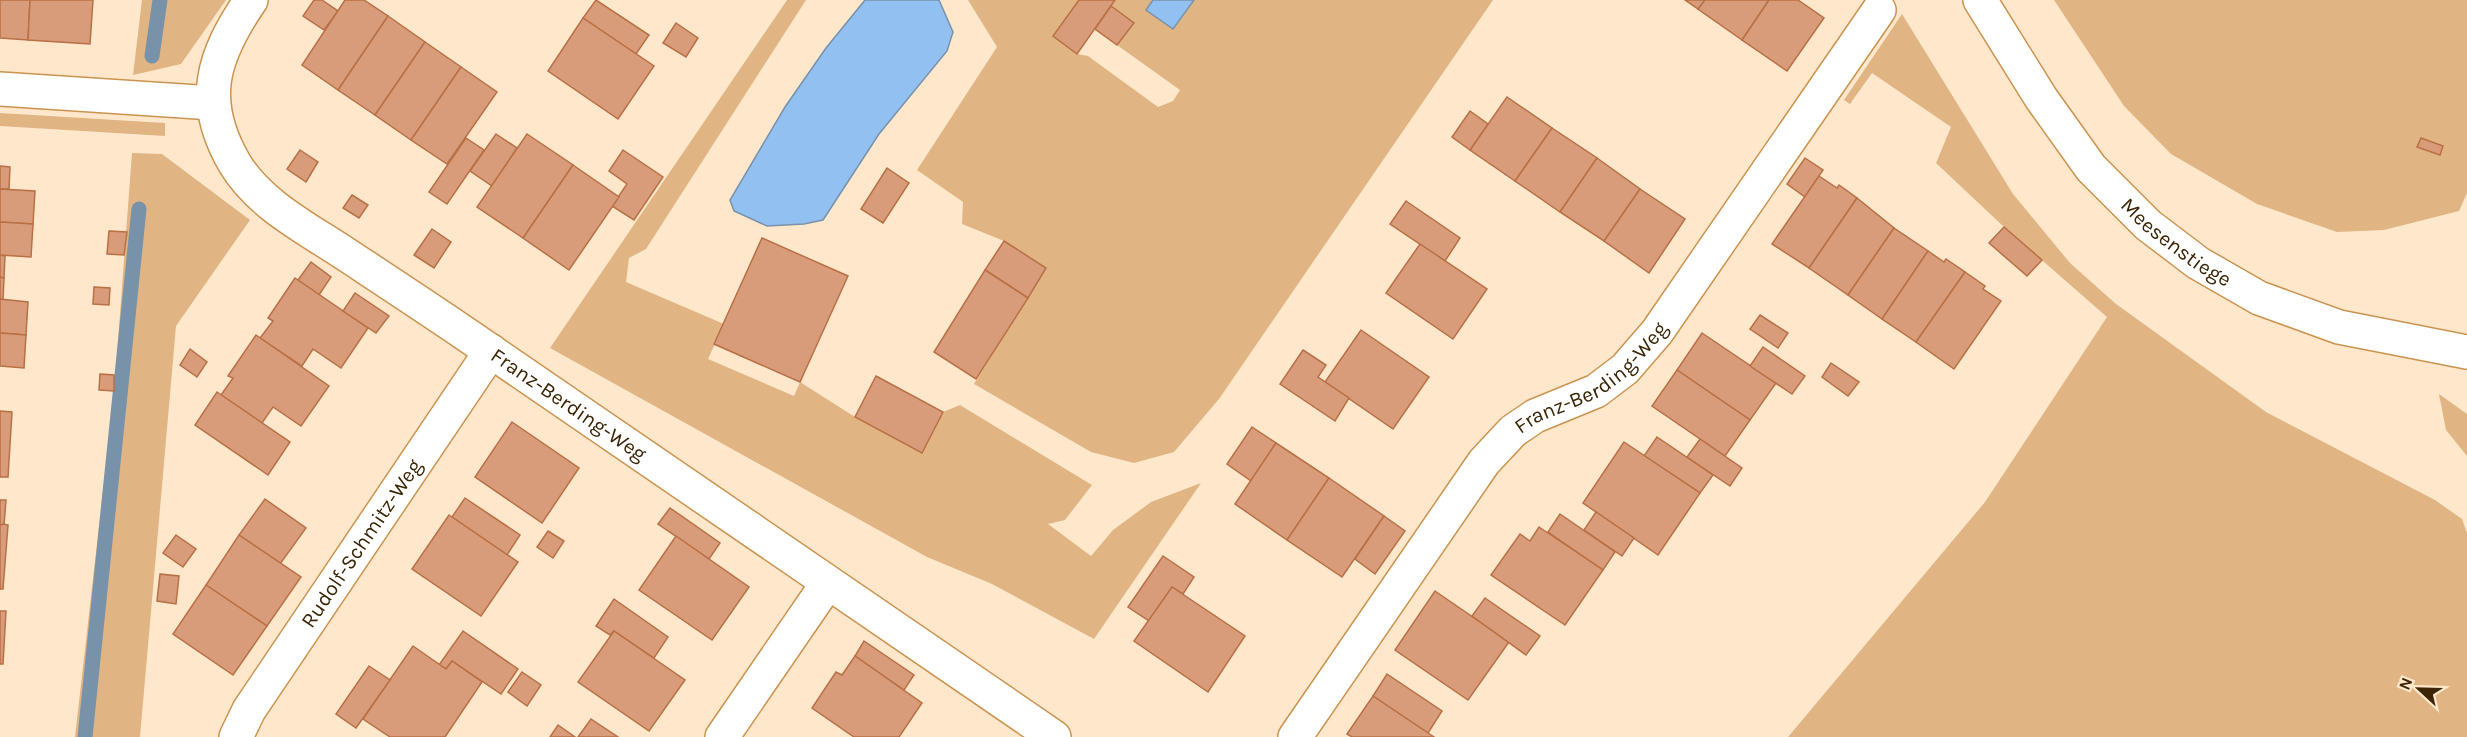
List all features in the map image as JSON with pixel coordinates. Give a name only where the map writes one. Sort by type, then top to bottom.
[{"type":"street","name":"Franz-Berding-Weg","points":[[251,0],[229,33],[216,70],[213,103],[217,129],[236,167],[276,208],[491,351],[827,584],[1054,737]]},
{"type":"street","name":"Meesenstiege","points":[[1980,0],[2041,98],[2091,168],[2148,225],[2198,263],[2259,298],[2339,327],[2467,352]]},
{"type":"street","name":"Franz-Berding-Weg","points":[[1295,737],[1484,462],[1513,431],[1535,416],[1596,391],[1625,369],[1657,333],[1879,10]]},
{"type":"street","points":[[0,89],[213,103]]},
{"type":"street","name":"Rudolf-Schmitz-Weg","points":[[236,737],[249,710],[491,351]]},
{"type":"street","points":[[722,737],[827,584]]},
{"type":"shaded area","points":[[142,0],[226,0],[181,64],[133,75]]},
{"type":"shaded area","points":[[787,0],[806,0],[646,249],[629,258],[626,282],[724,324],[708,359],[794,396],[800,382],[855,417],[921,453],[943,412],[960,405],[1092,485],[1065,520],[1048,524],[1091,556],[1113,530],[1151,502],[1201,483],[1094,639],[992,584],[927,557],[550,348]]},
{"type":"shaded area","points":[[968,0],[1079,0],[1053,36],[1077,54],[1088,56],[1158,107],[1173,101],[1180,90],[1117,45],[1133,23],[1111,6],[1115,0],[1493,0],[1219,399],[1174,452],[1134,463],[1091,452],[974,384],[1046,268],[1004,241],[962,224],[963,202],[917,170],[997,47]]},
{"type":"shaded area","points":[[2054,0],[2467,0],[2467,193],[2459,211],[2384,230],[2337,232],[2257,204],[2171,154],[2124,106]]},
{"type":"shaded area","points":[[1902,14],[2013,194],[2070,263],[2116,304],[2266,412],[2435,500],[2462,519],[2467,533],[2467,737],[1788,737],[1985,502],[2107,317],[2004,227],[1936,163],[1951,127],[1872,73],[1850,104],[1844,100]]},
{"type":"shaded area","points":[[0,113],[165,123],[165,136],[0,126]]},
{"type":"shaded area","points":[[132,153],[162,154],[250,220],[176,326],[140,737],[75,737],[114,394]]},
{"type":"shaded area","points":[[2439,394],[2467,414],[2467,456],[2446,430]]},
{"type":"water","points":[[865,0],[939,0],[953,32],[947,51],[879,134],[823,220],[804,224],[767,226],[734,211],[730,200],[785,107],[826,48]]},
{"type":"water","points":[[1153,0],[1194,0],[1173,29],[1146,10]]},
{"type":"building","points":[[0,0],[30,0],[28,40],[0,38]]},
{"type":"building","points":[[30,0],[93,0],[90,44],[28,40]]},
{"type":"building","points":[[314,0],[322,0],[338,11],[324,30],[303,16]]},
{"type":"building","points":[[345,0],[364,0],[388,16],[338,90],[302,65]]},
{"type":"building","points":[[596,0],[649,35],[636,54],[583,18]]},
{"type":"building","points":[[1079,0],[1115,0],[1077,54],[1053,36]]},
{"type":"building","points":[[1685,0],[1705,0],[1698,9]]},
{"type":"building","points":[[1705,0],[1769,0],[1742,40],[1698,9]]},
{"type":"building","points":[[1769,0],[1798,0],[1824,18],[1787,71],[1742,40]]},
{"type":"building","points":[[1111,6],[1134,23],[1117,45],[1095,29]]},
{"type":"building","points":[[388,16],[425,42],[375,115],[338,90]]},
{"type":"building","points":[[583,18],[654,66],[618,119],[548,71]]},
{"type":"building","points":[[676,23],[698,38],[686,57],[663,43]]},
{"type":"building","points":[[425,42],[461,67],[411,140],[375,115]]},
{"type":"building","points":[[461,67],[497,92],[447,164],[411,140]]},
{"type":"building","points":[[1507,97],[1552,128],[1515,181],[1470,150]]},
{"type":"building","points":[[1470,111],[1488,124],[1470,150],[1452,137]]},
{"type":"building","points":[[1552,128],[1597,158],[1560,212],[1515,181]]},
{"type":"building","points":[[496,134],[517,148],[492,186],[470,171]]},
{"type":"building","points":[[527,134],[573,165],[523,238],[477,207]]},
{"type":"building","points":[[466,138],[484,150],[447,204],[429,192]]},
{"type":"building","points":[[2421,138],[2443,146],[2440,155],[2417,147]]},
{"type":"building","points":[[300,150],[318,162],[306,182],[287,169]]},
{"type":"building","points":[[623,150],[663,177],[634,220],[612,206],[627,184],[609,171]]},
{"type":"building","points":[[1597,158],[1640,189],[1604,241],[1560,212]]},
{"type":"building","points":[[1805,158],[1823,170],[1805,197],[1787,184]]},
{"type":"building","points":[[573,165],[619,197],[569,270],[523,238]]},
{"type":"building","points":[[0,166],[10,167],[9,189],[0,189]]},
{"type":"building","points":[[887,168],[909,183],[883,223],[861,209]]},
{"type":"building","points":[[1819,176],[1837,188],[1839,185],[1857,198],[1809,268],[1772,244]]},
{"type":"building","points":[[0,189],[35,191],[33,224],[0,222]]},
{"type":"building","points":[[1640,189],[1685,219],[1649,273],[1604,241]]},
{"type":"building","points":[[352,195],[368,205],[359,218],[343,208]]},
{"type":"building","points":[[1857,198],[1894,228],[1848,295],[1809,268]]},
{"type":"building","points":[[1406,201],[1460,238],[1445,261],[1390,224]]},
{"type":"building","points":[[0,222],[33,224],[31,257],[0,255]]},
{"type":"building","points":[[2004,227],[2042,260],[2027,276],[1989,243]]},
{"type":"building","points":[[1894,228],[1928,251],[1882,319],[1848,295]]},
{"type":"building","points":[[432,229],[451,242],[434,268],[414,255]]},
{"type":"building","points":[[109,231],[127,232],[124,255],[107,254]]},
{"type":"building","points":[[762,238],[848,276],[800,382],[714,344]]},
{"type":"building","points":[[1004,241],[1046,268],[1028,298],[985,270]]},
{"type":"building","points":[[1420,244],[1487,289],[1453,339],[1386,293]]},
{"type":"building","points":[[1928,251],[1944,262],[1946,259],[1965,272],[1916,342],[1882,319]]},
{"type":"building","points":[[0,255],[5,256],[4,278],[0,277]]},
{"type":"building","points":[[311,262],[331,277],[319,295],[298,280]]},
{"type":"building","points":[[985,270],[1028,298],[976,379],[934,352]]},
{"type":"building","points":[[1965,272],[1985,286],[1983,289],[2001,301],[1954,369],[1916,342]]},
{"type":"building","points":[[0,277],[4,278],[3,300],[0,299]]},
{"type":"building","points":[[295,278],[368,328],[341,368],[313,349],[302,366],[260,338],[273,321],[268,318]]},
{"type":"building","points":[[94,287],[110,288],[109,305],[93,304]]},
{"type":"building","points":[[355,293],[389,316],[376,333],[343,311]]},
{"type":"building","points":[[0,299],[28,302],[26,335],[0,333]]},
{"type":"building","points":[[1760,315],[1788,333],[1778,348],[1750,329]]},
{"type":"building","points":[[1361,330],[1429,377],[1393,429],[1325,382]]},
{"type":"building","points":[[0,333],[26,335],[24,368],[0,366]]},
{"type":"building","points":[[1702,333],[1776,383],[1750,420],[1677,370]]},
{"type":"building","points":[[256,335],[329,386],[301,426],[273,407],[262,423],[221,395],[233,378],[228,376]]},
{"type":"building","points":[[1763,347],[1805,376],[1792,394],[1750,366]]},
{"type":"building","points":[[190,349],[207,362],[197,377],[180,365]]},
{"type":"building","points":[[1303,350],[1326,365],[1318,377],[1349,398],[1335,421],[1280,384]]},
{"type":"building","points":[[1831,363],[1859,382],[1848,396],[1822,377]]},
{"type":"building","points":[[1677,370],[1750,420],[1725,456],[1652,406]]},
{"type":"building","points":[[100,374],[114,375],[114,391],[99,390]]},
{"type":"building","points":[[876,376],[943,412],[922,453],[855,417]]},
{"type":"building","points":[[217,392],[290,442],[268,475],[195,425]]},
{"type":"building","points":[[0,411],[12,412],[8,477],[0,477]]},
{"type":"building","points":[[512,422],[579,468],[542,523],[475,477]]},
{"type":"building","points":[[1252,427],[1276,443],[1251,481],[1227,464]]},
{"type":"building","points":[[1657,437],[1713,475],[1700,493],[1644,456]]},
{"type":"building","points":[[1700,439],[1742,468],[1730,486],[1687,457]]},
{"type":"building","points":[[1624,442],[1700,493],[1658,555],[1583,503]]},
{"type":"building","points":[[1276,443],[1329,478],[1287,540],[1235,504]]},
{"type":"building","points":[[1329,478],[1384,516],[1342,577],[1287,540]]},
{"type":"building","points":[[465,498],[520,535],[507,555],[452,517]]},
{"type":"building","points":[[265,499],[306,528],[280,564],[239,535]]},
{"type":"building","points":[[0,500],[6,500],[4,525],[0,525]]},
{"type":"building","points":[[670,508],[720,543],[709,559],[658,524]]},
{"type":"building","points":[[1596,512],[1634,538],[1622,556],[1584,530]]},
{"type":"building","points":[[1560,514],[1615,552],[1603,570],[1548,532]]},
{"type":"building","points":[[449,515],[518,562],[481,616],[412,569]]},
{"type":"building","points":[[1384,516],[1405,531],[1375,574],[1355,559]]},
{"type":"building","points":[[0,525],[8,525],[3,589],[0,589]]},
{"type":"building","points":[[1539,527],[1603,570],[1565,625],[1491,575],[1520,534],[1530,541]]},
{"type":"building","points":[[548,531],[564,541],[553,558],[537,547]]},
{"type":"building","points":[[176,535],[196,549],[183,567],[163,553]]},
{"type":"building","points":[[239,535],[301,577],[267,626],[206,585]]},
{"type":"building","points":[[676,536],[749,587],[712,640],[639,590]]},
{"type":"building","points":[[1163,556],[1194,577],[1183,594],[1172,587],[1149,621],[1128,607]]},
{"type":"building","points":[[160,574],[179,576],[176,604],[157,601]]},
{"type":"building","points":[[206,585],[267,626],[233,675],[173,634]]},
{"type":"building","points":[[1172,587],[1245,636],[1208,692],[1134,641]]},
{"type":"building","points":[[1435,591],[1509,642],[1468,700],[1395,650]]},
{"type":"building","points":[[1485,598],[1540,636],[1526,655],[1472,616]]},
{"type":"building","points":[[614,599],[668,637],[654,658],[614,631],[610,635],[596,626]]},
{"type":"building","points":[[0,611],[6,611],[3,664],[0,664]]},
{"type":"building","points":[[463,631],[518,669],[501,694],[452,661],[446,669],[439,665]]},
{"type":"building","points":[[614,631],[685,680],[649,731],[578,682]]},
{"type":"building","points":[[864,641],[914,675],[904,690],[855,656]]},
{"type":"building","points":[[413,646],[446,669],[452,661],[482,682],[445,737],[390,737],[363,719]]},
{"type":"building","points":[[855,656],[922,703],[899,737],[854,737],[812,708],[836,672],[842,675]]},
{"type":"building","points":[[369,666],[390,680],[356,728],[336,714]]},
{"type":"building","points":[[522,672],[541,685],[527,706],[508,692]]},
{"type":"building","points":[[1387,674],[1442,711],[1428,733],[1373,696]]},
{"type":"building","points":[[1373,696],[1434,737],[1352,737],[1347,734]]},
{"type":"building","points":[[591,719],[618,737],[578,737]]},
{"type":"building","points":[[558,725],[575,737],[550,737]]},
{"type":"waterway","points":[[152,56],[160,0]]},
{"type":"waterway","points":[[85,737],[139,209]]}]
